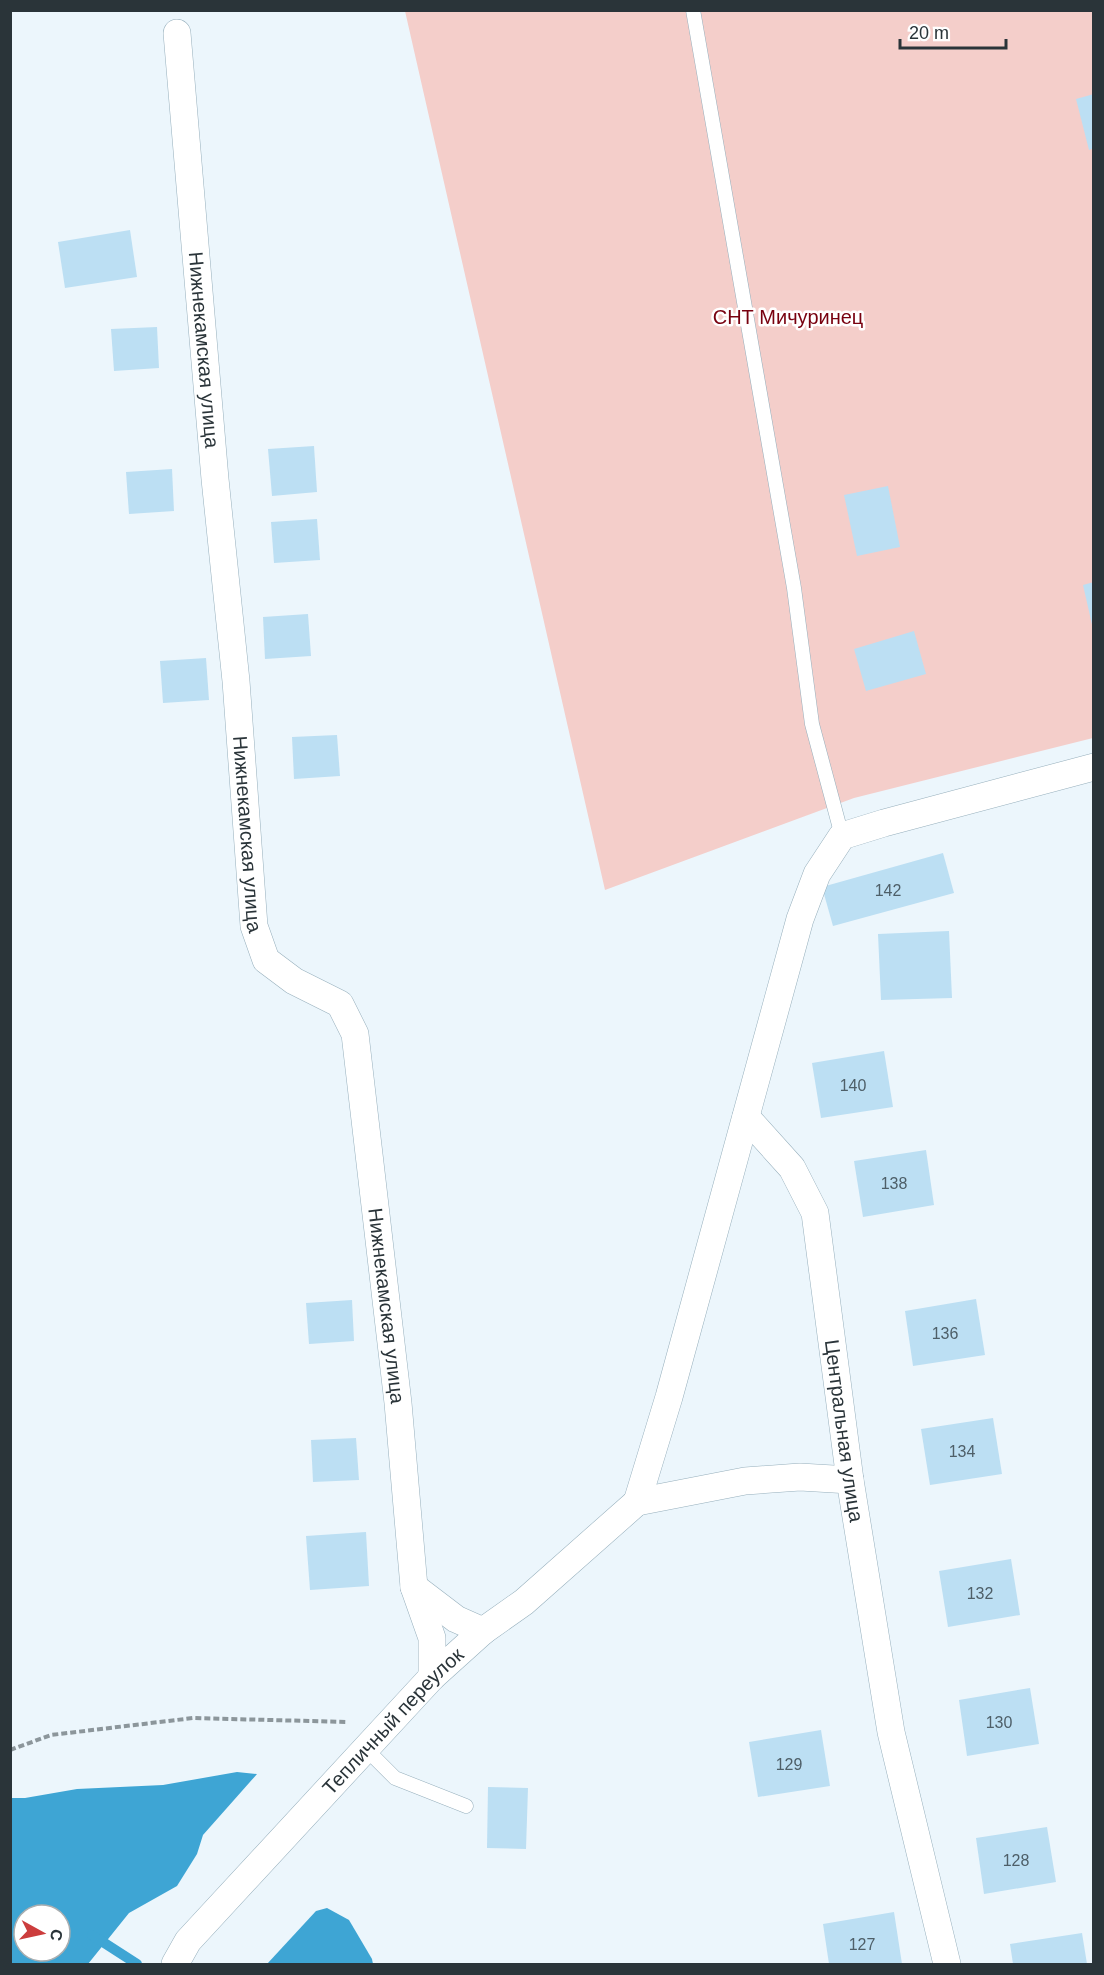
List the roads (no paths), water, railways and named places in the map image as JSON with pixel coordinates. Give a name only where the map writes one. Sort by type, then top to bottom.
[{"type":"street","name":"Нижнекамская улица","points":[[177,33],[215,479],[236,681],[254,926],[266,960],[294,981],[340,1004],[354,1034],[398,1403],[414,1587],[432,1638],[432,1677]]},
{"type":"street","points":[[850,1480],[800,1477],[745,1481],[637,1502],[669,1396],[800,919],[817,874],[842,836],[1094,767]]},
{"type":"street","name":"Центральная улица","points":[[746,1117],[792,1168],[815,1213],[850,1480],[891,1732],[947,1965]]},
{"type":"street","name":"Тепличный переулок","points":[[175,1965],[188,1941],[432,1677],[483,1631],[524,1602],[637,1502]]},
{"type":"street","points":[[414,1587],[456,1618],[483,1631]]},
{"type":"lane","points":[[693,10],[794,588],[812,724],[842,836]]},
{"type":"lane","points":[[366,1749],[395,1778],[466,1806]]},
{"type":"water","points":[[237,1772],[257,1774],[203,1835],[197,1854],[177,1886],[129,1913],[88,1964],[11,1964],[11,1798],[25,1798],[77,1789],[163,1785]]},
{"type":"water","points":[[327,1908],[349,1920],[373,1964],[267,1964],[316,1911]]},
{"type":"waterway","points":[[92,1935],[137,1964]]},
{"type":"park label","name":"СНТ Мичуринец","points":[[788,317]]}]
